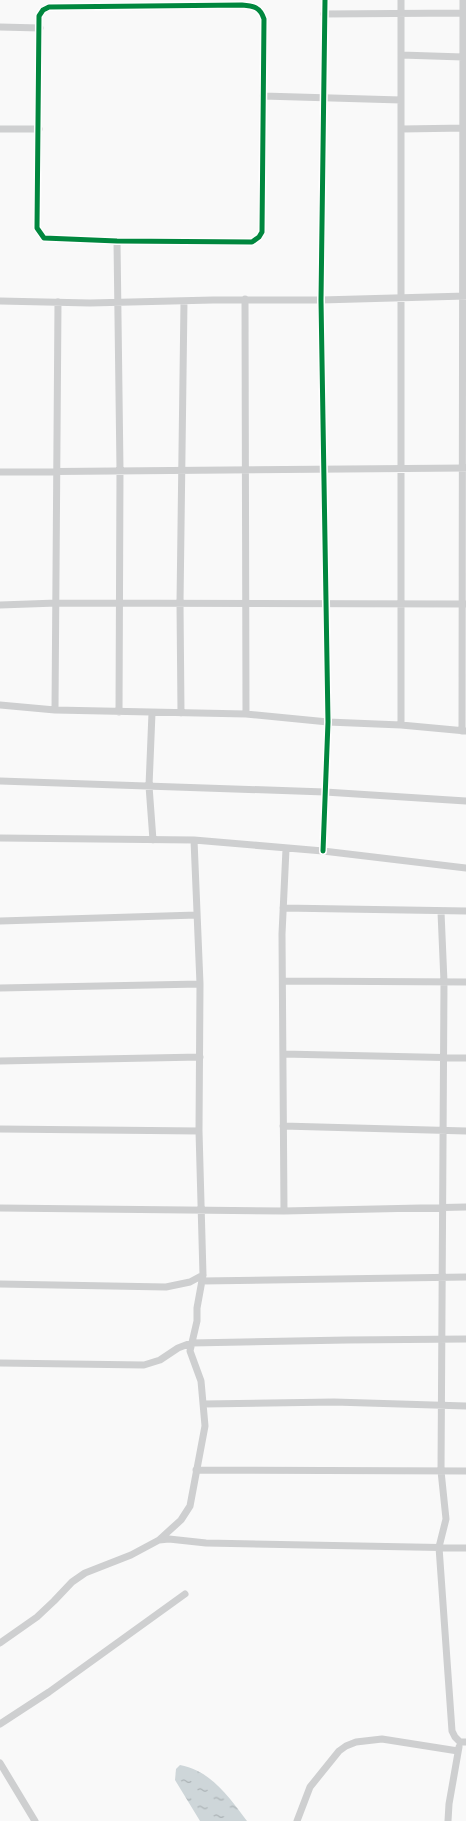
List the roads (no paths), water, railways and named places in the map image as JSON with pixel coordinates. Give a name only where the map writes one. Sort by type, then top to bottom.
[{"type":"street","points":[[323,851],[328,722],[321,300],[325,0]]},
{"type":"street","points":[[401,0],[401,725]]},
{"type":"street","points":[[0,705],[55,710],[246,714],[328,722],[401,725],[464,731],[465,296],[463,0]]},
{"type":"street","points":[[242,3],[255,6],[262,12],[264,19],[262,232],[259,237],[252,242],[117,241],[44,238],[37,228],[40,28],[39,16],[48,7],[242,3]]},
{"type":"street","points":[[324,14],[463,13]]},
{"type":"street","points":[[0,27],[40,28]]},
{"type":"street","points":[[401,55],[463,57]]},
{"type":"street","points":[[263,96],[401,100]]},
{"type":"street","points":[[402,129],[464,128]]},
{"type":"street","points":[[0,129],[39,129]]},
{"type":"street","points":[[117,241],[120,470],[119,712]]},
{"type":"street","points":[[0,301],[321,300],[465,296]]},
{"type":"street","points":[[182,713],[180,469],[184,300]]},
{"type":"street","points":[[245,300],[247,469],[246,714]]},
{"type":"street","points":[[55,710],[58,302]]},
{"type":"street","points":[[0,472],[56,470],[464,468]]},
{"type":"street","points":[[0,605],[56,603],[464,604]]},
{"type":"street","points":[[152,713],[149,786],[154,840]]},
{"type":"street","points":[[0,781],[325,792],[466,801]]},
{"type":"street","points":[[0,838],[194,840],[323,851],[466,868]]},
{"type":"street","points":[[0,1643],[37,1617],[78,1577],[131,1555],[159,1540],[181,1520],[188,1511],[192,1500],[205,1426],[200,1376],[190,1354],[197,1321],[197,1308],[202,1278],[199,1131],[200,984],[194,840]]},
{"type":"street","points":[[284,1211],[283,908],[286,849]]},
{"type":"street","points":[[283,908],[466,911]]},
{"type":"street","points":[[441,912],[444,982],[441,1471],[446,1519],[439,1547],[452,1731],[455,1737],[463,1742],[458,1750],[448,1809],[448,1821]]},
{"type":"street","points":[[0,921],[197,915]]},
{"type":"street","points":[[283,981],[466,982]]},
{"type":"street","points":[[0,988],[200,984]]},
{"type":"street","points":[[283,1054],[466,1058]]},
{"type":"street","points":[[0,1061],[200,1057]]},
{"type":"street","points":[[283,1126],[466,1131]]},
{"type":"street","points":[[0,1129],[199,1131]]},
{"type":"street","points":[[0,1208],[284,1211],[466,1207]]},
{"type":"street","points":[[0,1284],[166,1287],[202,1278],[466,1278]]},
{"type":"street","points":[[0,1363],[144,1365],[160,1360],[178,1348],[191,1344],[466,1339]]},
{"type":"street","points":[[204,1404],[334,1402],[466,1406]]},
{"type":"street","points":[[196,1470],[466,1471]]},
{"type":"street","points":[[159,1540],[169,1539],[206,1543],[466,1548]]},
{"type":"street","points":[[0,1724],[49,1692],[185,1594]]},
{"type":"street","points":[[297,1821],[310,1787],[339,1751],[346,1746],[356,1742],[382,1739],[458,1750]]},
{"type":"street","points":[[0,1763],[35,1821]]},
{"type":"water","points":[[180,1765],[191,1768],[210,1779],[234,1803],[247,1821],[200,1821],[175,1780],[176,1769]]}]
